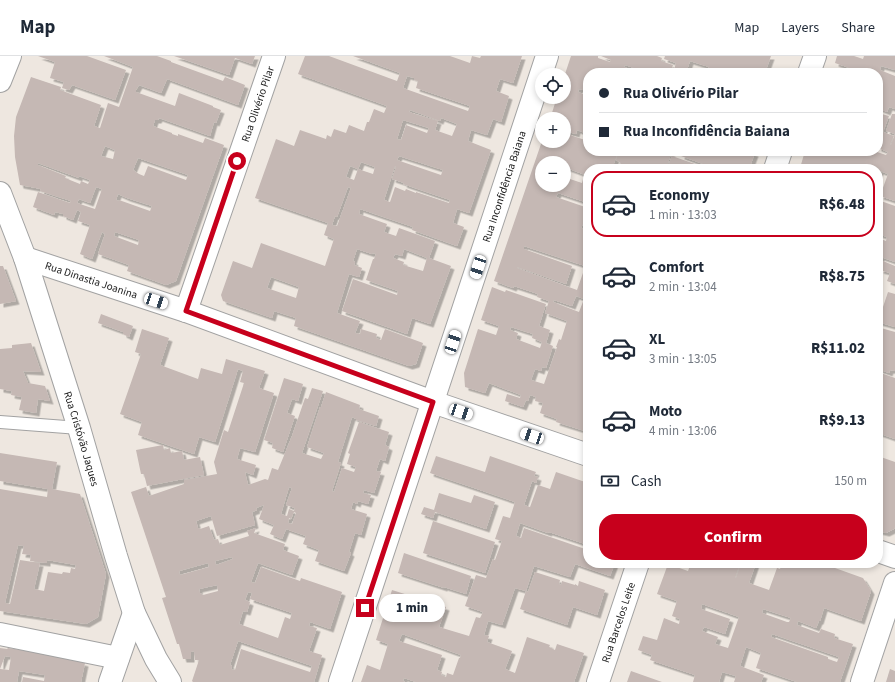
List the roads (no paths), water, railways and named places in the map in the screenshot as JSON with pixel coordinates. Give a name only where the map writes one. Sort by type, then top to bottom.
[{"type":"street","points":[[0,81],[10,56]]},
{"type":"street","name":"Rua Olivério Pilar","points":[[186,311],[274,56]]},
{"type":"street","name":"Rua Inconfidência Baiana","points":[[340,682],[547,56]]},
{"type":"street","points":[[811,68],[815,56]]},
{"type":"street","name":"Rua Cristóvão Jaques","points":[[0,193],[25,258],[79,428],[134,613],[156,659],[170,682]]},
{"type":"street","name":"Rua Dinastia Joanina","points":[[25,258],[186,311],[433,402],[583,453]]},
{"type":"street","points":[[883,553],[895,557]]},
{"type":"street","name":"Rua Barcelos Leite","points":[[598,682],[636,568]]},
{"type":"street","points":[[862,682],[895,583]]},
{"type":"street","points":[[110,682],[134,613]]},
{"type":"street","points":[[0,634],[118,658]]},
{"type":"lane","points":[[0,422],[79,428]]}]
